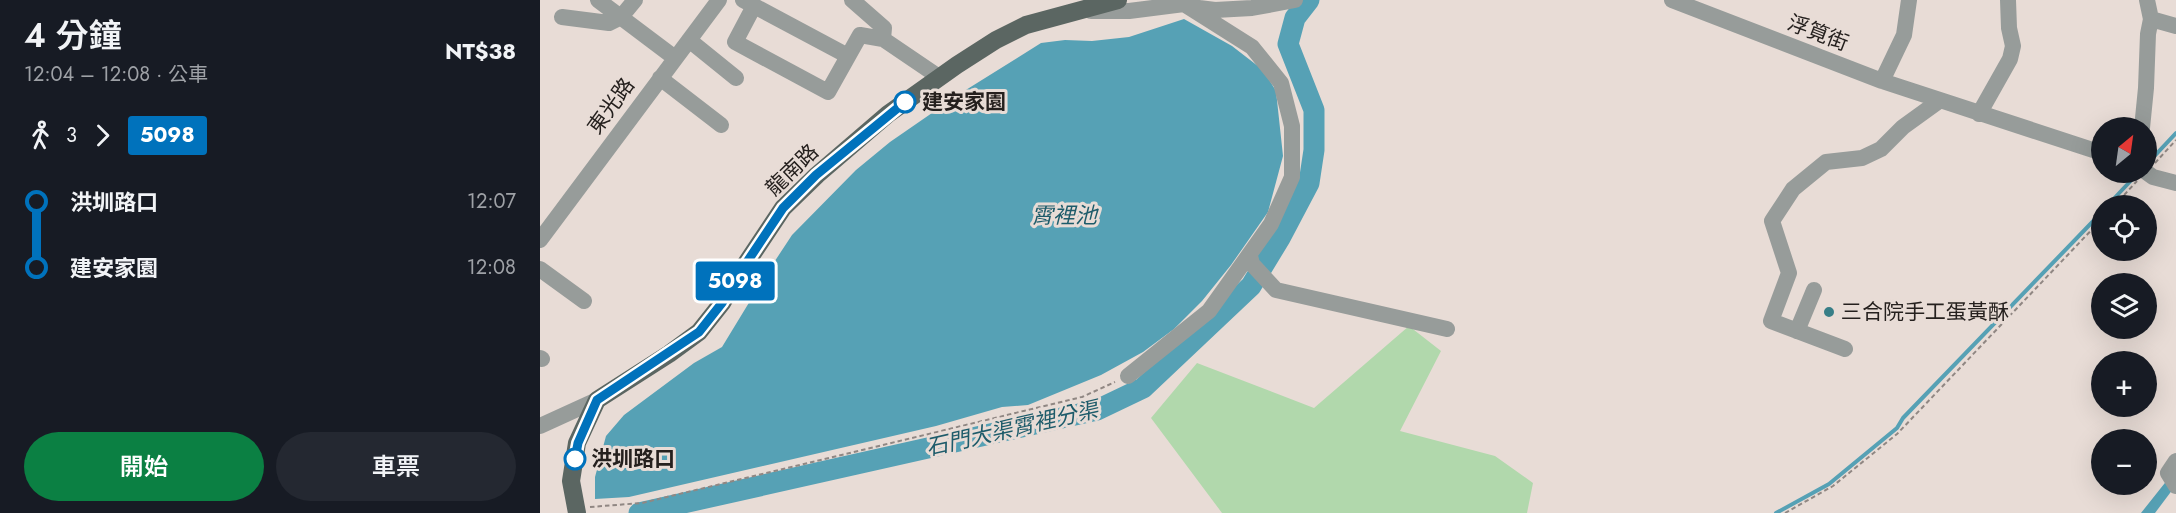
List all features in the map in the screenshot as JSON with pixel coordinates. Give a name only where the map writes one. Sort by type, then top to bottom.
[{"type":"main road","name":"龍南路","points":[[597,400],[699,332],[722,303],[783,208],[816,175],[888,114],[996,40],[1026,25],[1118,0]]},
{"type":"main road","points":[[577,511],[571,481],[578,443],[597,400]]},
{"type":"street","points":[[598,0],[675,58]]},
{"type":"street","points":[[562,17],[609,23],[621,17],[635,0]]},
{"type":"street","name":"東光路","points":[[540,240],[719,0]]},
{"type":"street","points":[[852,0],[884,28],[883,39]]},
{"type":"street","points":[[1252,8],[1269,0]]},
{"type":"street","points":[[1081,11],[1129,11],[1184,2],[1199,9],[1215,10],[1252,8],[1295,0]]},
{"type":"street","name":"浮筧街","points":[[1672,0],[1938,101],[2091,150]]},
{"type":"street","points":[[1882,81],[1904,34],[1909,0]]},
{"type":"street","points":[[1979,114],[2010,59],[2013,46],[2009,28],[2008,0]]},
{"type":"street","points":[[2143,117],[2151,19],[2147,0]]},
{"type":"street","points":[[1128,376],[1209,311],[1251,260],[1271,224],[1292,177],[1292,126],[1281,83],[1252,46],[1184,2]]},
{"type":"street","points":[[848,56],[748,3],[735,42],[828,92],[860,35],[883,39],[939,77]]},
{"type":"street","points":[[2151,19],[2176,26]]},
{"type":"street","points":[[689,40],[736,78]]},
{"type":"street","points":[[660,78],[721,125]]},
{"type":"street","points":[[1845,349],[1771,321],[1789,273],[1772,221],[1793,189],[1826,162],[1862,158],[1881,149],[1903,127],[1938,101]]},
{"type":"street","points":[[2157,178],[2176,183]]},
{"type":"street","points":[[1251,260],[1276,290],[1447,329]]},
{"type":"street","points":[[540,268],[584,301]]},
{"type":"street","points":[[1797,331],[1814,290]]},
{"type":"street","name":"龍南路","points":[[540,426],[597,400]]},
{"type":"street","points":[[2176,461],[2168,473],[2176,486]]},
{"type":"path","points":[[2157,160],[2176,140]]},
{"type":"path","points":[[2124,195],[2136,183]]},
{"type":"path","points":[[1785,513],[1833,486],[1897,434],[2091,231]]},
{"type":"path","points":[[577,511],[642,503],[1082,397],[1128,376]]},
{"type":"green space","points":[[1409,326],[1441,351],[1400,431],[1495,456],[1533,483],[1527,513],[1222,513],[1151,418],[1197,363],[1314,408]]},
{"type":"water","name":"霄裡池","points":[[1184,19],[1232,46],[1263,70],[1276,91],[1283,156],[1268,212],[1231,265],[1202,301],[1174,329],[1143,352],[1101,375],[1028,405],[1002,407],[936,426],[629,497],[595,499],[595,477],[606,436],[624,415],[694,363],[722,347],[792,235],[856,170],[890,142],[961,93],[1041,43],[1129,37]]},
{"type":"water","points":[[2172,474],[2176,485],[2155,513],[2141,513],[2157,495]]},
{"type":"waterway","name":"石門大渠霄裡分渠","points":[[639,513],[1097,410],[1143,388],[1251,286],[1309,183],[1314,150],[1314,110],[1288,44],[1295,18],[1309,0]]},
{"type":"waterway","points":[[2157,153],[2176,133]]},
{"type":"waterway","points":[[2117,195],[2129,183]]},
{"type":"waterway","points":[[1776,513],[1829,484],[1897,428],[1903,418],[2091,223]]},
{"type":"bus line","name":"5098","points":[[575,459],[578,443],[597,400],[699,332],[722,303],[783,208],[816,175],[905,102]]},
{"type":"place","name":"建安家園","points":[[905,102]]},
{"type":"place","name":"三合院手工蛋黃酥","points":[[1829,312]]},
{"type":"place","name":"洪圳路口","points":[[575,459]]}]
